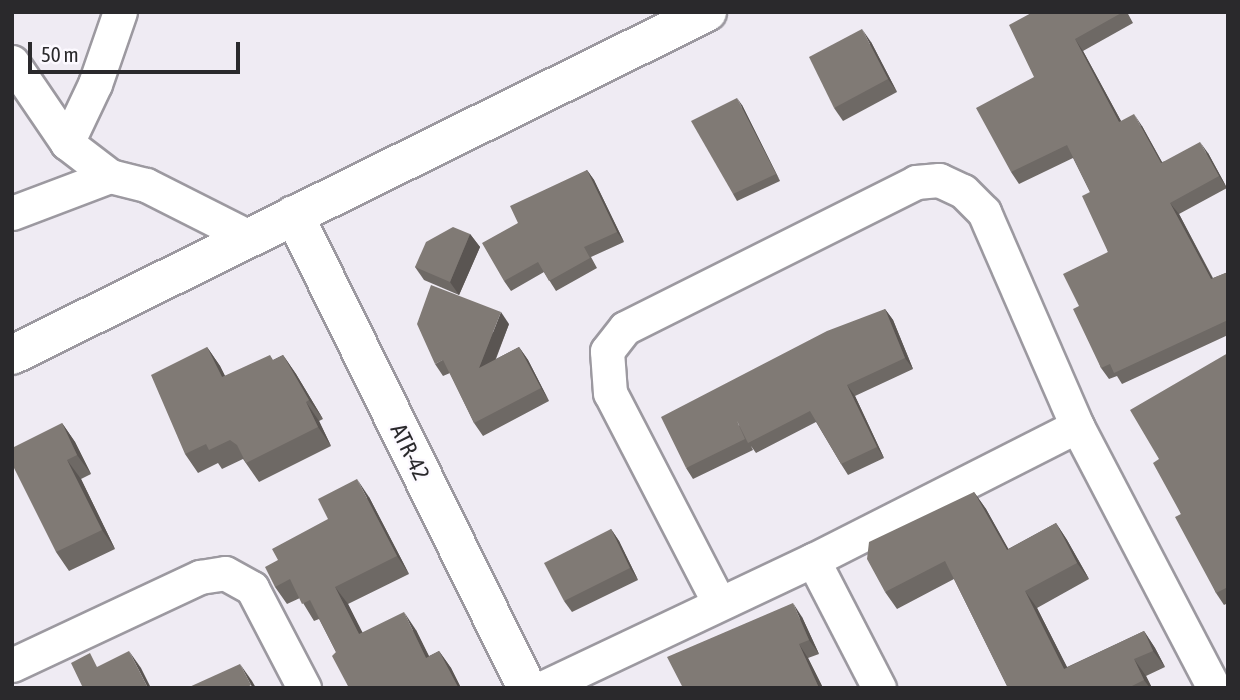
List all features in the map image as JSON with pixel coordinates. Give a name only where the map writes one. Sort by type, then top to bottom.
[{"type":"main road","points":[[12,355],[707,12]]},
{"type":"main road","name":"ATR-42","points":[[293,215],[527,688]]},
{"type":"street","points":[[67,143],[95,84],[120,12]]},
{"type":"street","points":[[12,62],[67,143],[110,176],[146,186],[249,237]]},
{"type":"street","points":[[12,213],[110,176]]},
{"type":"street","points":[[718,601],[610,393],[607,351],[625,328],[916,183],[939,180],[963,191],[984,212],[1077,426],[1214,688]]},
{"type":"street","points":[[542,688],[718,601],[813,559],[1077,426]]},
{"type":"street","points":[[813,559],[879,688]]},
{"type":"street","points":[[12,664],[200,577],[225,573],[252,588],[264,605],[304,688]]},
{"type":"building","points":[[1033,12],[1123,12],[1075,39],[1119,122],[1134,114],[1161,163],[1200,142],[1219,176],[1170,203],[1211,279],[1228,272],[1228,320],[1114,373],[1110,364],[1101,368],[1073,309],[1079,306],[1063,274],[1108,252],[1082,196],[1090,192],[1067,145],[1011,172],[976,108],[1034,77],[1009,25]]},
{"type":"building","points":[[862,29],[888,79],[834,108],[809,57]]},
{"type":"building","points":[[737,98],[776,174],[733,194],[691,121]]},
{"type":"building","points":[[587,170],[617,232],[584,247],[590,258],[549,281],[538,262],[504,281],[482,243],[518,223],[510,206]]},
{"type":"building","points":[[453,227],[470,234],[450,282],[415,267],[426,242]]},
{"type":"building","points":[[431,285],[501,312],[479,368],[519,347],[541,388],[474,423],[443,360],[435,364],[417,324]]},
{"type":"building","points":[[885,309],[905,358],[847,385],[877,447],[841,464],[810,411],[748,443],[737,421],[745,439],[686,468],[661,417],[827,331]]},
{"type":"building","points":[[207,347],[222,377],[270,355],[273,360],[283,355],[309,400],[306,402],[318,427],[246,463],[237,445],[230,440],[209,450],[206,444],[185,454],[151,375]]},
{"type":"building","points":[[1228,353],[1228,587],[1216,593],[1175,517],[1181,514],[1153,463],[1159,459],[1130,410]]},
{"type":"building","points":[[62,423],[77,455],[67,460],[102,530],[56,552],[12,464],[12,448]]},
{"type":"building","points":[[357,479],[397,556],[335,587],[359,634],[404,612],[426,658],[439,651],[457,688],[349,688],[332,656],[336,652],[310,600],[302,604],[290,579],[275,587],[265,567],[278,560],[272,549],[328,519],[318,499]]},
{"type":"building","points":[[974,492],[1007,550],[1056,523],[1077,563],[1025,591],[1064,669],[1144,631],[1153,651],[1134,659],[1144,680],[1128,688],[1008,688],[945,561],[885,592],[867,559],[869,542]]},
{"type":"building","points":[[611,529],[630,568],[564,601],[544,563]]},
{"type":"building","points":[[793,603],[809,640],[799,644],[819,688],[683,688],[667,657]]},
{"type":"building","points":[[129,651],[148,688],[83,688],[71,663],[90,653],[97,667]]},
{"type":"building","points":[[240,664],[251,685],[246,688],[187,688]]}]
